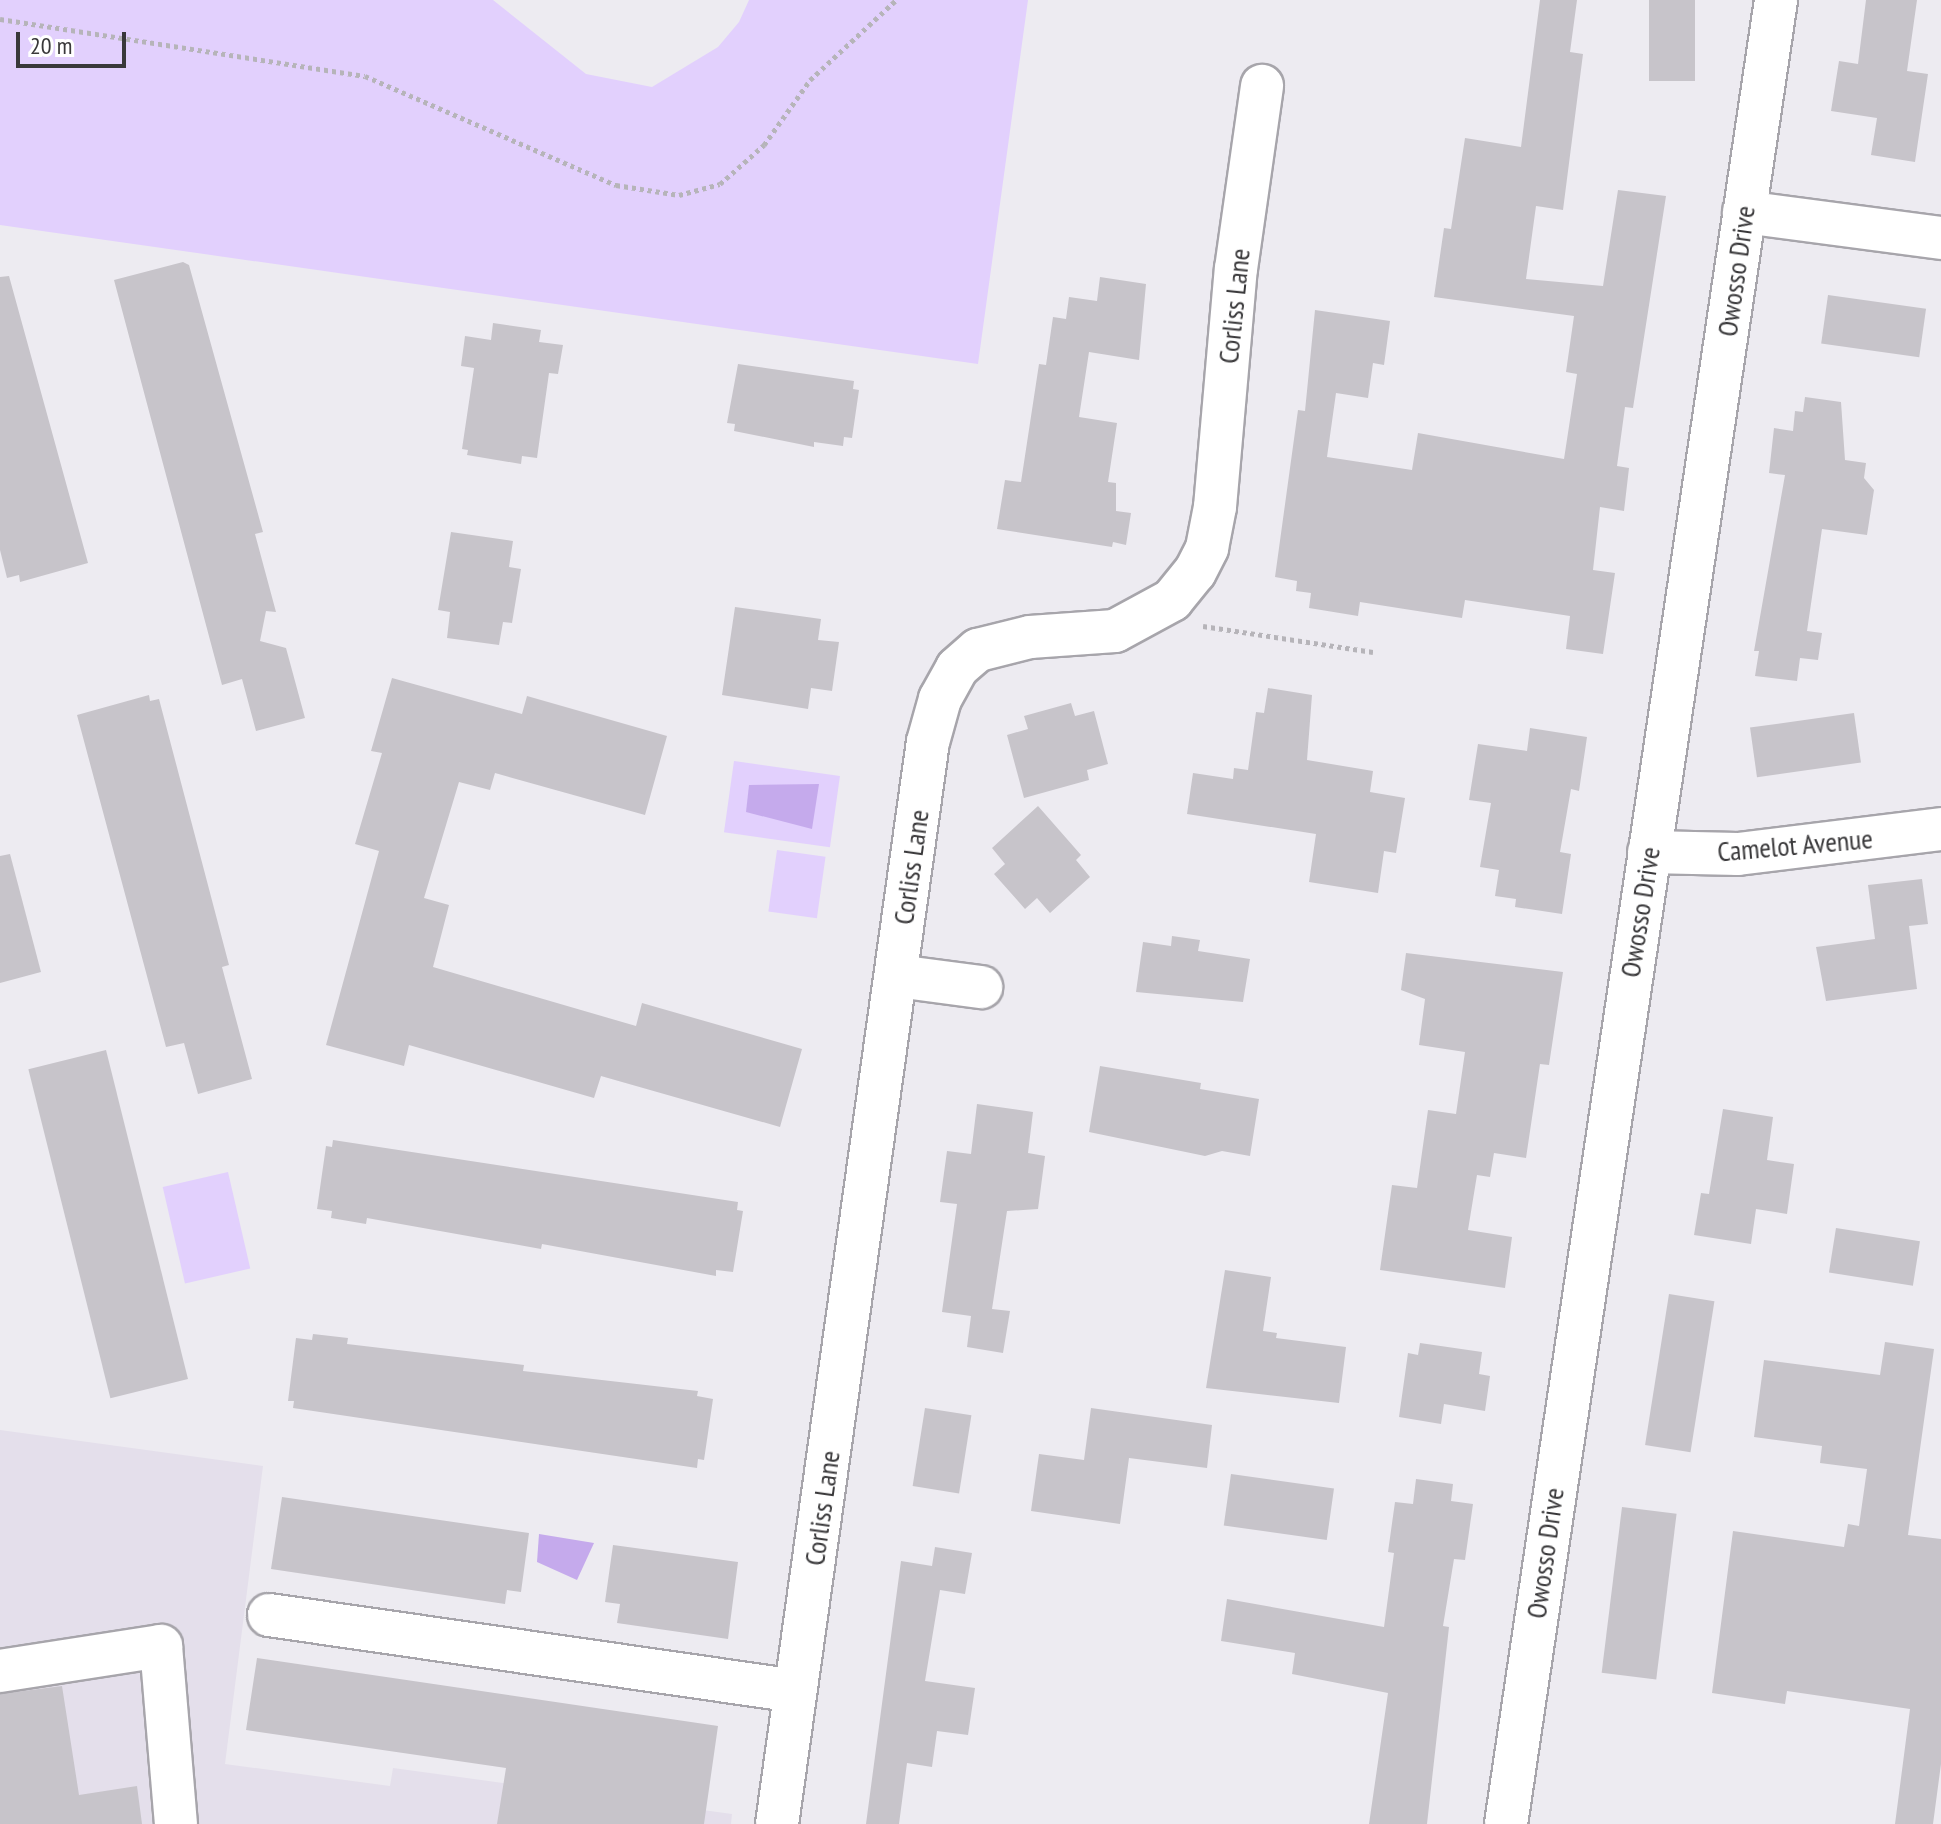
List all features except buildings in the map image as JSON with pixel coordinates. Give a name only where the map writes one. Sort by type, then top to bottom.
[{"type":"street","name":"Owosso Drive","points":[[1506,1824],[1776,0]]},
{"type":"street","name":"Corliss Lane","points":[[777,1824],[928,742],[940,699],[957,668],[978,650],[998,642],[1115,631],[1172,600],[1195,572],[1212,521],[1236,269],[1262,86]]},
{"type":"street","points":[[1744,212],[1941,238]]},
{"type":"street","name":"Camelot Avenue","points":[[1649,852],[1738,854],[1941,829]]},
{"type":"street","points":[[897,976],[981,987]]},
{"type":"street","points":[[269,1615],[796,1691]]},
{"type":"street","points":[[0,1671],[161,1646],[176,1824]]},
{"type":"path","points":[[0,19],[365,76],[616,185],[679,195],[720,184],[764,145],[810,80],[896,0]]},
{"type":"path","points":[[1172,600],[1198,625],[1373,652]]},
{"type":"shaded area","points":[[0,0],[493,0],[586,74],[652,87],[718,47],[739,22],[749,0],[1028,0],[978,364],[0,225]]},
{"type":"shaded area","points":[[734,761],[840,776],[830,847],[724,832]]},
{"type":"shaded area","points":[[819,784],[812,829],[746,812],[749,785]]},
{"type":"shaded area","points":[[777,850],[826,857],[817,918],[768,911]]},
{"type":"shaded area","points":[[228,1172],[250,1268],[185,1284],[163,1187]]},
{"type":"shaded area","points":[[0,1430],[263,1466],[225,1764],[390,1786],[393,1768],[732,1814],[731,1824],[0,1824]]},
{"type":"shaded area","points":[[539,1534],[594,1543],[577,1580],[537,1562]]}]
